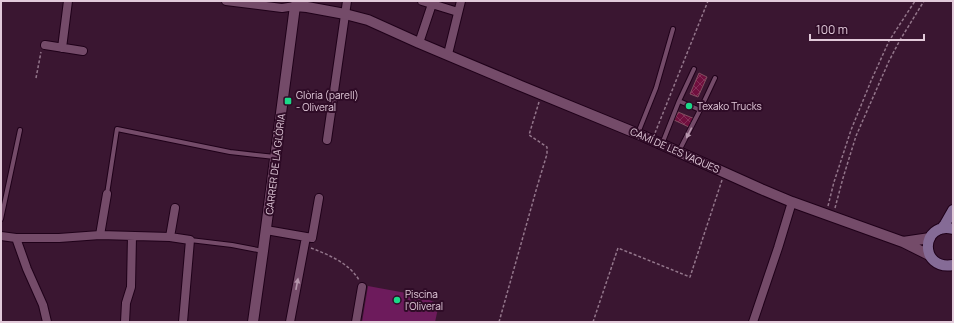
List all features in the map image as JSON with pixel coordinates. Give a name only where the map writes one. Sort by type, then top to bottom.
[{"type":"main road","points":[[941,229],[953,210]]},
{"type":"main road","points":[[951,267],[933,261],[929,255],[928,243],[936,231],[948,228],[953,229]]},
{"type":"street","points":[[62,48],[68,1]]},
{"type":"street","points":[[226,1],[282,8],[296,4]]},
{"type":"street","points":[[327,140],[347,1]]},
{"type":"street","points":[[422,1],[458,12]]},
{"type":"street","points":[[448,54],[461,1]]},
{"type":"street","name":"CAMÍ DE LES VAQUES","points":[[296,4],[368,20],[419,43],[657,142],[792,202],[829,213],[903,242],[929,255]]},
{"type":"street","name":"CARRER DE LA GLÒRIA","points":[[253,322],[296,4]]},
{"type":"street","points":[[419,43],[432,4]]},
{"type":"street","points":[[45,45],[83,51]]},
{"type":"street","points":[[100,235],[107,194]]},
{"type":"street","points":[[290,322],[304,246],[309,237],[319,198]]},
{"type":"street","points":[[753,322],[792,202]]},
{"type":"street","points":[[170,238],[175,208]]},
{"type":"street","points":[[266,230],[309,237]]},
{"type":"street","points":[[1,236],[16,238],[59,238],[100,235],[190,240],[183,322]]},
{"type":"street","points":[[125,322],[126,303],[131,287],[132,236]]},
{"type":"street","points":[[16,238],[27,269],[43,305],[47,322]]},
{"type":"street","name":"CAMÍ DE LES VAQUES","points":[[903,242],[930,238]]},
{"type":"street","points":[[356,322],[362,287]]},
{"type":"lane","points":[[638,134],[656,88],[673,29]]},
{"type":"lane","points":[[657,142],[694,69]]},
{"type":"lane","points":[[679,152],[715,78]]},
{"type":"lane","points":[[679,101],[700,110]]},
{"type":"lane","points":[[107,194],[117,129],[230,152],[276,156]]},
{"type":"lane","points":[[1,219],[20,130]]},
{"type":"lane","points":[[190,240],[232,245],[263,251]]},
{"type":"path","points":[[657,142],[708,1]]},
{"type":"path","points":[[829,213],[834,182],[851,130],[889,41],[914,1]]},
{"type":"path","points":[[829,213],[843,178],[856,136],[889,60],[924,1]]},
{"type":"path","points":[[36,78],[42,45],[45,45]]},
{"type":"path","points":[[499,322],[547,154],[547,147],[529,135],[542,94]]},
{"type":"path","points":[[593,322],[618,248],[690,278],[724,172]]},
{"type":"path","points":[[304,246],[341,262],[356,275],[362,287]]},
{"type":"shaded area","name":"Piscina l'Oliveral","points":[[368,286],[417,295],[439,304],[435,322],[362,322]]},
{"type":"building","points":[[699,73],[707,77],[698,97],[690,94]]},
{"type":"building","points":[[678,112],[695,119],[691,128],[674,120]]},
{"type":"place","name":"Glòria (parell) - Oliveral","points":[[288,101]]},
{"type":"place","name":"Texako Trucks","points":[[689,106]]},
{"type":"place","name":"Piscina l'Oliveral","points":[[397,300]]}]
